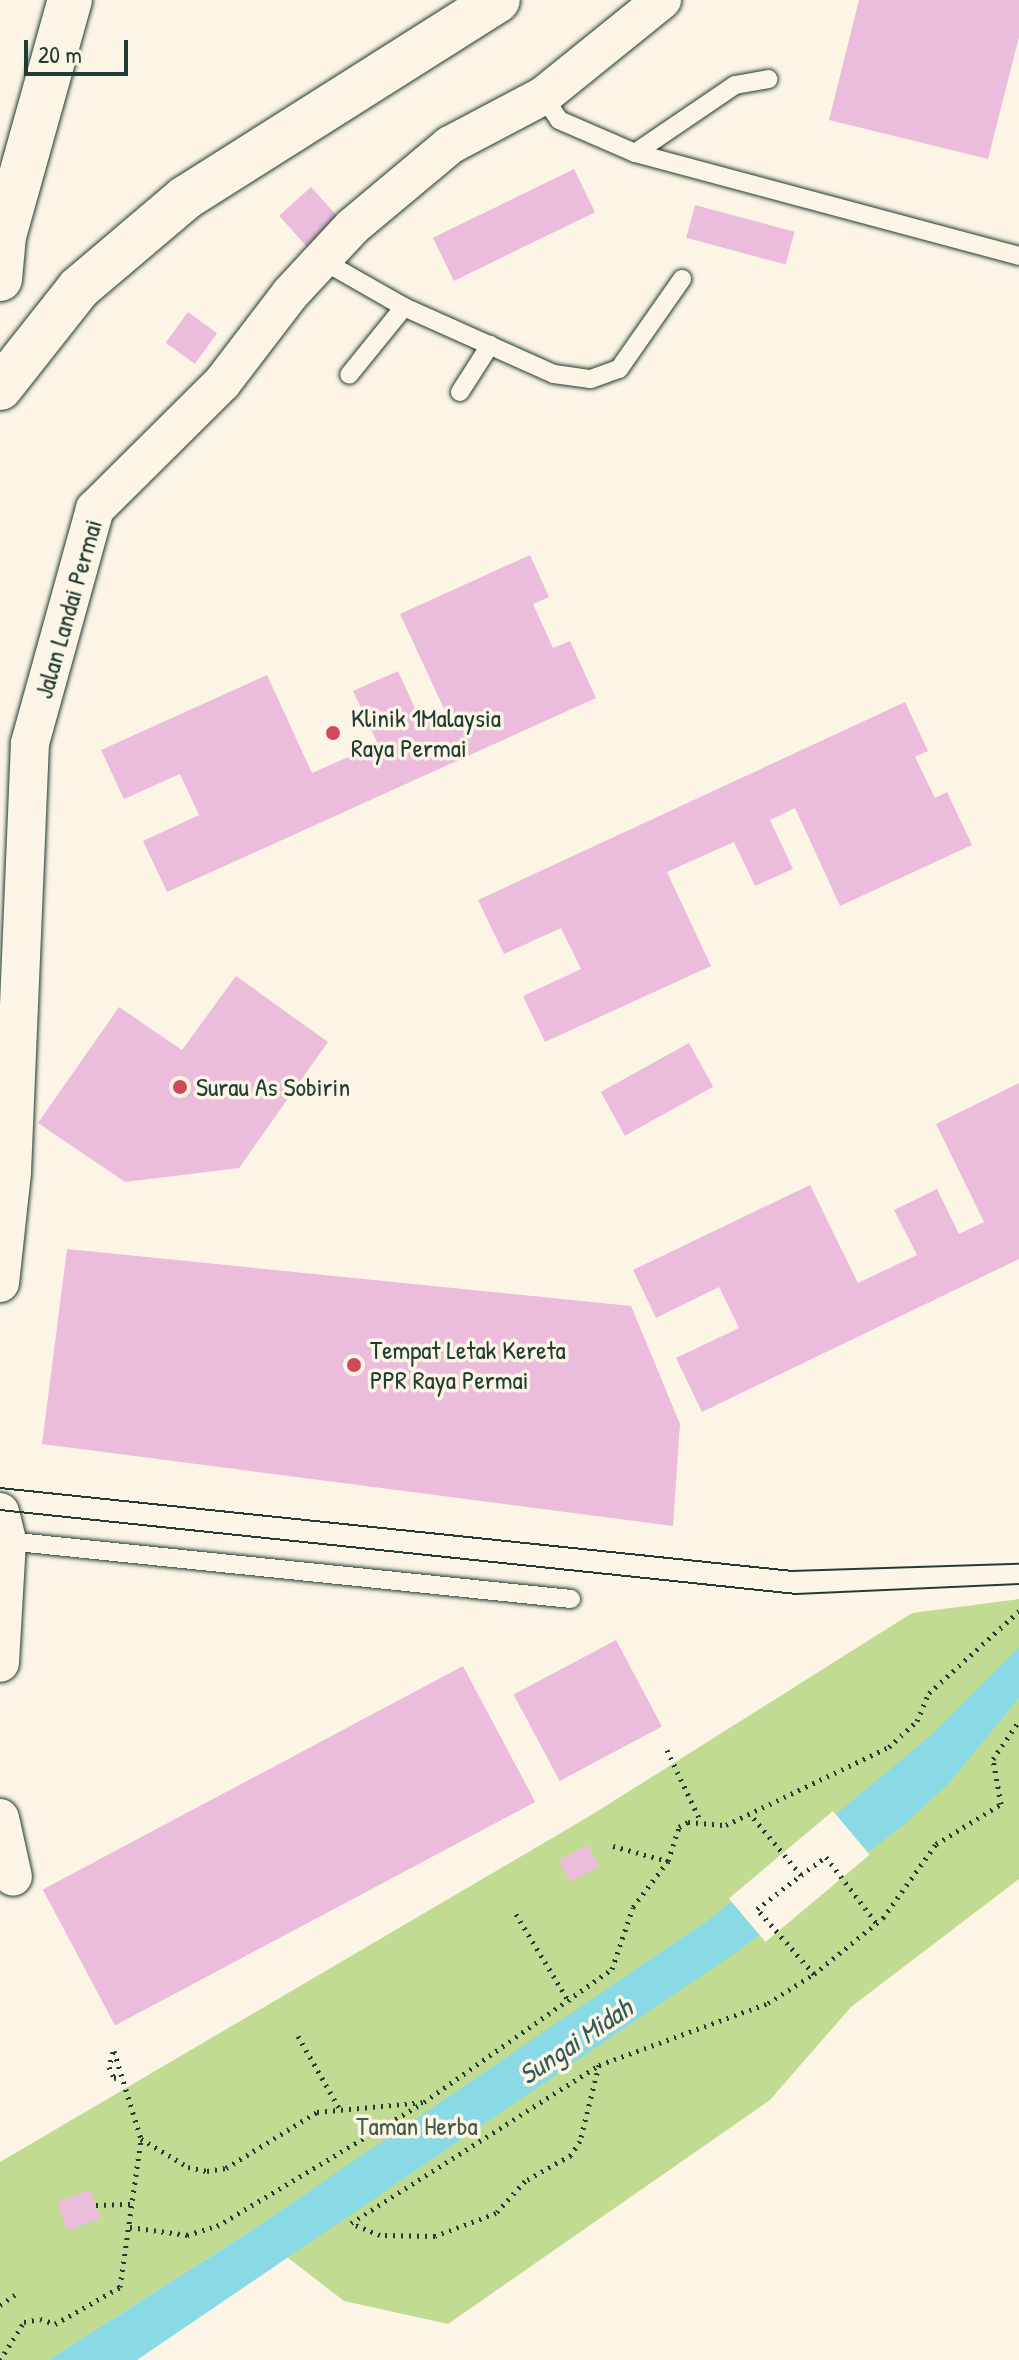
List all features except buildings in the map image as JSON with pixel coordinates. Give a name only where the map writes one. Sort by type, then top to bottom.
[{"type":"highway","points":[[0,279],[4,236],[70,0]]},
{"type":"highway","points":[[0,388],[79,288],[185,198],[498,0]]},
{"type":"street","name":"Jalan Landai Permai","points":[[0,1283],[12,1172],[30,743],[95,509],[222,383],[320,259],[450,145],[543,96],[662,0]]},
{"type":"street","points":[[0,1663],[4,1526]]},
{"type":"street","points":[[0,1818],[13,1877]]},
{"type":"lane","points":[[635,153],[735,85],[768,79]]},
{"type":"lane","points":[[543,96],[559,120],[635,153],[1019,256]]},
{"type":"lane","points":[[320,259],[404,307],[554,374],[591,379],[619,369],[682,279]]},
{"type":"lane","points":[[349,375],[404,307]]},
{"type":"lane","points":[[460,392],[490,345]]},
{"type":"lane","points":[[4,1526],[571,1599]]},
{"type":"path","points":[[130,2227],[187,2235],[217,2226],[424,2102],[570,2003],[612,1969],[633,1907],[668,1861],[679,1827],[701,1822],[726,1825],[751,1815],[808,1781],[889,1747],[917,1721],[929,1693],[1019,1611]]},
{"type":"path","points":[[599,2065],[580,2141],[571,2155],[525,2181],[496,2213],[435,2236],[380,2235],[351,2223],[599,2065],[768,2003],[814,1974],[877,1924],[936,1844],[1001,1804],[993,1759],[1019,1721]]},
{"type":"path","points":[[667,1750],[701,1822]]},
{"type":"path","points":[[751,1815],[801,1875]]},
{"type":"path","points":[[613,1846],[668,1861]]},
{"type":"path","points":[[814,1974],[757,1909],[826,1857],[877,1924]]},
{"type":"path","points":[[516,1914],[570,2003]]},
{"type":"path","points":[[298,2036],[339,2109]]},
{"type":"path","points":[[0,2360],[24,2322],[40,2319],[55,2324],[120,2287],[141,2139],[120,2070],[114,2051],[109,2067],[114,2078],[122,2077]]},
{"type":"path","points":[[141,2139],[188,2167],[207,2171],[226,2168],[317,2112],[424,2102]]},
{"type":"path","points":[[96,2205],[133,2204]]},
{"type":"path","points":[[0,2305],[15,2295]]},
{"type":"green space","name":"Taman Herba","points":[[1019,1599],[1019,1879],[851,2007],[770,2100],[448,2324],[344,2301],[252,2230],[48,2360],[0,2360],[0,2162],[593,1814],[912,1613]]},
{"type":"water","name":"Sungai Midah","points":[[1019,1647],[1019,1698],[949,1783],[905,1824],[738,1951],[137,2360],[48,2360],[252,2230],[711,1918],[930,1736]]},
{"type":"pier","points":[[833,1811],[870,1855],[765,1942],[729,1898]]},
{"type":"tram line","points":[[0,1488],[792,1571],[1019,1564]]},
{"type":"tram line","points":[[0,1510],[797,1594],[1019,1584]]},
{"type":"place","name":"Klinik 1Malaysia Raya Permai","points":[[333,733]]},
{"type":"place","name":"Surau As Sobirin","points":[[180,1087]]},
{"type":"place","name":"Tempat Letak Kereta PPR Raya Permai","points":[[354,1365]]}]
